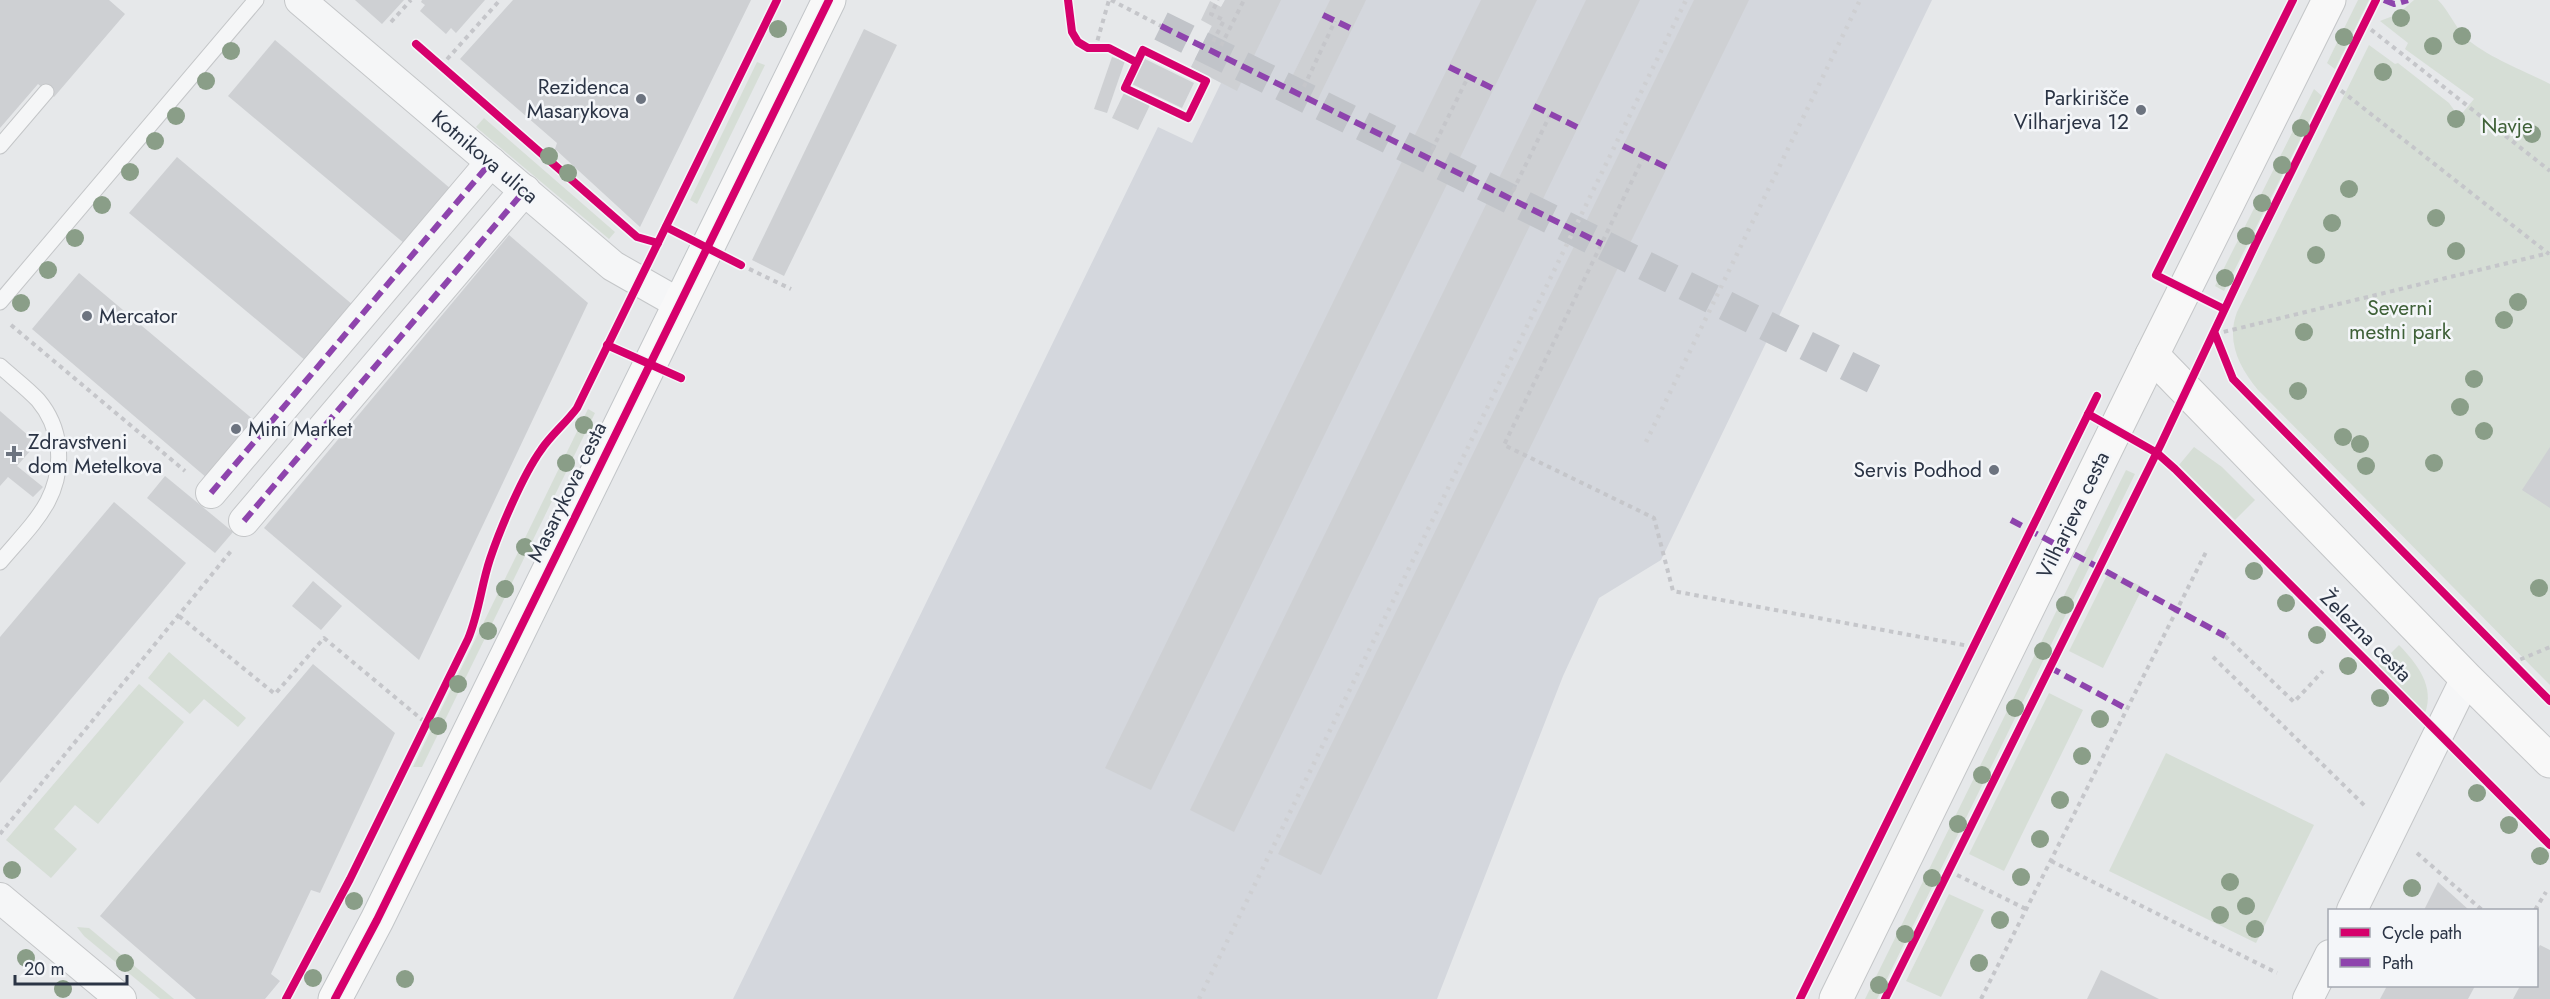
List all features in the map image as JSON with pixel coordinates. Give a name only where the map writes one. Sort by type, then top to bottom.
[{"type":"main road","name":"Masarykova cesta","points":[[335,999],[480,713],[678,303],[829,0]]},
{"type":"main road","name":"Vilharjeva cesta","points":[[1836,999],[2329,0]]},
{"type":"main road","name":"Železna cesta","points":[[2152,355],[2466,678],[2550,761]]},
{"type":"street","name":"Kotnikova ulica","points":[[300,0],[613,266],[678,303]]},
{"type":"street","points":[[211,493],[491,162]]},
{"type":"street","points":[[244,521],[525,190]]},
{"type":"street","points":[[2352,909],[2466,678]]},
{"type":"street","points":[[0,898],[121,999]]},
{"type":"street","points":[[2308,999],[2328,960]]},
{"type":"lane","points":[[0,302],[256,0]]},
{"type":"lane","points":[[0,146],[46,92]]},
{"type":"lane","points":[[0,366],[37,399],[51,419],[57,439],[59,465],[55,487],[46,506],[0,562]]},
{"type":"path","points":[[392,22],[411,0]]},
{"type":"path","points":[[441,66],[500,0]]},
{"type":"path","points":[[1095,49],[1110,0],[1161,26]]},
{"type":"path","points":[[1209,50],[1224,20],[1211,14],[1218,0]]},
{"type":"path","points":[[1217,54],[1244,0]]},
{"type":"path","points":[[1299,95],[1335,21]]},
{"type":"path","points":[[2364,24],[2550,171]]},
{"type":"path","points":[[1428,158],[1468,77]]},
{"type":"path","points":[[2334,85],[2549,254]]},
{"type":"path","points":[[1509,198],[1550,115]]},
{"type":"path","points":[[1644,156],[1504,445],[1654,518],[1673,591],[1974,647]]},
{"type":"path","points":[[2215,334],[2549,254]]},
{"type":"path","points":[[741,265],[791,289]]},
{"type":"path","points":[[9,324],[211,493]]},
{"type":"path","points":[[0,834],[251,527],[244,521]]},
{"type":"path","points":[[1981,999],[2206,552]]},
{"type":"path","points":[[179,616],[275,694],[324,638],[426,723]]},
{"type":"path","points":[[2224,636],[2294,702],[2323,671]]},
{"type":"path","points":[[2512,663],[2550,647]]},
{"type":"path","points":[[2213,657],[2391,830],[2481,909]]},
{"type":"path","points":[[2051,861],[2277,973]]},
{"type":"path","points":[[1949,871],[2026,909]]},
{"type":"path","points":[[2536,909],[2546,892]]},
{"type":"shaded area","points":[[1225,0],[1932,0],[1661,560],[1599,598],[1563,676],[1437,999],[733,999],[1158,127],[1192,143],[1221,83],[1191,67]]},
{"type":"green space","points":[[2358,0],[2369,0],[2335,69],[2327,63]]},
{"type":"green space","name":"Severni mestni park","points":[[2414,0],[2438,0],[2462,34],[2475,45],[2550,84],[2550,685],[2258,390],[2240,363],[2234,343],[2233,333],[2237,312],[2369,45],[2395,64],[2398,63],[2449,103],[2459,117],[2474,99],[2405,49],[2408,43],[2380,21],[2398,14]]},
{"type":"green space","points":[[757,62],[765,65],[697,204],[690,200]]},
{"type":"green space","points":[[2314,89],[2322,96],[2224,291],[2215,286]]},
{"type":"green space","points":[[484,118],[615,232],[609,239],[476,127]]},
{"type":"green space","points":[[588,409],[595,413],[422,767],[413,767]]},
{"type":"green space","points":[[2194,447],[2222,467],[2255,500],[2235,520],[2179,465]]},
{"type":"green space","points":[[2126,470],[2135,474],[1877,999],[1865,999]]},
{"type":"green space","points":[[2109,571],[2143,587],[2103,668],[2069,651]]},
{"type":"green space","points":[[2399,645],[2418,668],[2426,685],[2428,694],[2425,713],[2378,666]]},
{"type":"green space","points":[[169,652],[246,718],[238,727],[204,699],[190,714],[148,678]]},
{"type":"green space","points":[[139,684],[184,722],[98,824],[75,805],[54,829],[77,849],[51,878],[6,840]]},
{"type":"green space","points":[[2049,693],[2083,710],[2004,871],[1969,854]]},
{"type":"green space","points":[[2166,753],[2314,825],[2256,943],[2109,871]]},
{"type":"green space","points":[[1949,894],[1984,910],[1941,997],[1906,981]]},
{"type":"green space","points":[[77,927],[89,928],[174,999],[160,999],[84,936]]},
{"type":"building","points":[[0,0],[109,0],[125,14],[54,97],[38,84],[0,128]]},
{"type":"building","points":[[355,0],[404,0],[382,24]]},
{"type":"building","points":[[422,0],[485,0],[456,33],[451,28],[446,34],[420,11],[425,5],[421,2]]},
{"type":"building","name":"Rezidenca Masarykova","points":[[513,0],[751,0],[640,227],[555,149],[557,143],[460,59]]},
{"type":"building","points":[[1225,0],[1281,0],[1237,91],[1191,67],[1212,26],[1201,20],[1210,1],[1221,7]]},
{"type":"building","points":[[1330,0],[1366,0],[1317,101],[1287,87]]},
{"type":"building","points":[[1481,0],[1537,0],[1151,790],[1105,768]]},
{"type":"building","points":[[1586,0],[1640,0],[1234,832],[1190,810]]},
{"type":"building","points":[[1694,0],[1749,0],[1321,875],[1278,854]]},
{"type":"building","points":[[864,29],[897,45],[784,276],[752,260]]},
{"type":"building","points":[[275,40],[451,189],[405,244],[228,96]]},
{"type":"building","points":[[1112,57],[1125,61],[1107,113],[1094,109]]},
{"type":"building","points":[[1145,59],[1194,83],[1182,108],[1132,84]]},
{"type":"building","points":[[1124,93],[1150,105],[1138,130],[1112,118]]},
{"type":"building","points":[[177,157],[353,305],[306,361],[129,213]]},
{"type":"building","points":[[509,235],[588,303],[419,660],[264,528]]},
{"type":"building","points":[[79,273],[255,421],[207,478],[32,329]]},
{"type":"building","name":"Zdravstveni dom Metelkova","points":[[0,411],[37,443],[17,466],[43,487],[33,497],[8,477],[0,486]]},
{"type":"building","points":[[2550,447],[2550,508],[2522,490]]},
{"type":"building","points":[[165,476],[233,532],[215,553],[147,498]]},
{"type":"building","points":[[114,502],[186,563],[0,783],[0,637]]},
{"type":"building","points":[[313,581],[342,606],[321,630],[292,606]]},
{"type":"building","points":[[313,664],[395,733],[320,893],[311,890],[271,974],[280,981],[265,999],[196,999],[100,916]]},
{"type":"building","points":[[2438,882],[2468,909],[2424,909]]},
{"type":"building","points":[[2540,945],[2550,950],[2550,999],[2513,999],[2519,987],[2538,987],[2538,948]]},
{"type":"building","points":[[2101,970],[2159,999],[2087,999]]},
{"type":"building","points":[[2386,987],[2474,987],[2468,999],[2380,999]]},
{"type":"tunnel","points":[[1161,26],[1880,382]]},
{"type":"railway","points":[[1199,999],[1686,0]]},
{"type":"railway","points":[[1646,442],[1860,0]]},
{"type":"marked path","points":[[2384,0],[2394,4],[2408,0]]},
{"type":"marked path","points":[[1323,15],[1352,29]]},
{"type":"marked path","points":[[1161,26],[1602,244]]},
{"type":"marked path","points":[[1449,67],[1494,89]]},
{"type":"marked path","points":[[1534,106],[1579,128]]},
{"type":"marked path","points":[[1623,146],[1668,168]]},
{"type":"marked path","points":[[211,493],[491,162]]},
{"type":"marked path","points":[[244,521],[525,190]]},
{"type":"marked path","points":[[2011,520],[2225,636]]},
{"type":"marked path","points":[[2049,667],[2127,709]]},
{"type":"cycle path","points":[[286,999],[350,879],[468,639],[490,559],[520,488],[541,450],[577,408],[777,0]]},
{"type":"cycle path","points":[[335,999],[377,920],[829,0]]},
{"type":"cycle path","points":[[1068,0],[1072,32],[1078,42],[1088,48],[1109,48],[1136,62]]},
{"type":"cycle path","points":[[2224,309],[2156,275],[2293,0]]},
{"type":"cycle path","points":[[1885,999],[2161,444],[2256,243],[2376,0]]},
{"type":"cycle path","points":[[416,44],[637,237],[658,243]]},
{"type":"cycle path","points":[[1143,50],[1206,81],[1188,118],[1125,88],[1143,50]]},
{"type":"cycle path","points":[[666,227],[741,265]]},
{"type":"cycle path","points":[[2215,334],[2233,379],[2550,701]]},
{"type":"cycle path","points":[[607,345],[681,378]]},
{"type":"cycle path","points":[[1800,999],[2097,396]]},
{"type":"cycle path","points":[[2088,414],[2157,453],[2175,469],[2550,845]]},
{"type":"place","name":"Rezidenca Masarykova","points":[[641,99]]},
{"type":"place","name":"Parkirišče Vilharjeva 12","points":[[2141,110]]},
{"type":"place","name":"Mercator","points":[[87,316]]},
{"type":"place","name":"Mini Market","points":[[236,429]]},
{"type":"place","name":"Zdravstveni dom Metelkova","points":[[14,454]]},
{"type":"place","name":"Servis Podhod","points":[[1994,470]]},
{"type":"park label","name":"Navje","points":[[2507,126]]}]
